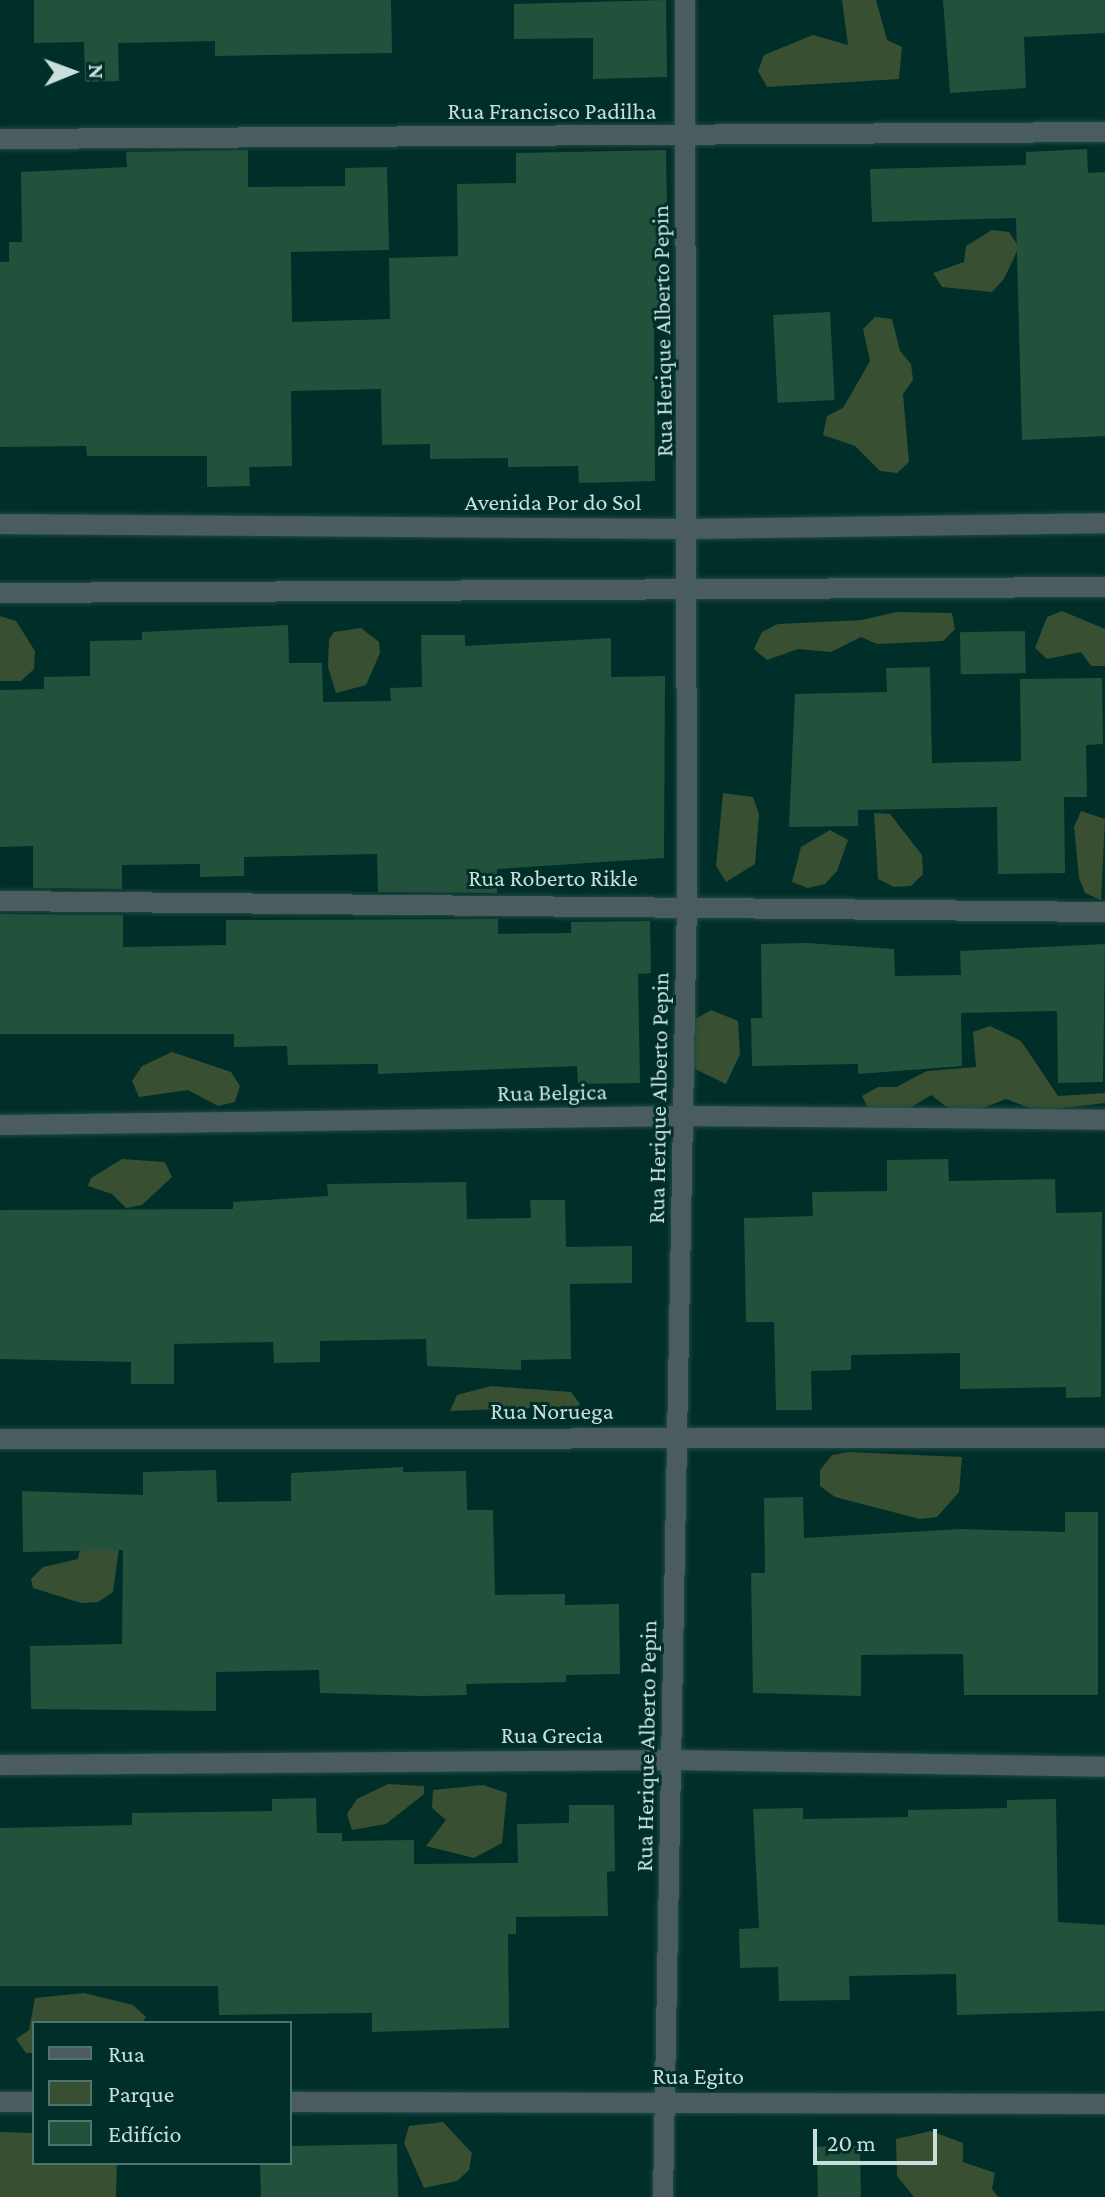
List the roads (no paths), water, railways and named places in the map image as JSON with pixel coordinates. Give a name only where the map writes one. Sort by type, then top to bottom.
[{"type":"street","name":"Rua Herique Alberto Pepin","points":[[663,2197],[685,1116],[690,529],[685,0]]},
{"type":"street","name":"Rua Francisco Padilha","points":[[0,139],[1105,132]]},
{"type":"street","name":"Avenida Por do Sol","points":[[0,524],[690,529],[1105,523]]},
{"type":"street","points":[[0,593],[690,594],[1105,587]]},
{"type":"street","name":"Rua Roberto Rikle","points":[[0,901],[687,905],[1105,912]]},
{"type":"street","name":"Rua Belgica","points":[[0,1125],[685,1116],[1105,1120]]},
{"type":"street","name":"Rua Noruega","points":[[0,1439],[1105,1438]]},
{"type":"street","name":"Rua Grecia","points":[[0,1765],[673,1760],[1105,1767]]},
{"type":"street","points":[[0,2102],[32,2102]]},
{"type":"street","name":"Rua Egito","points":[[292,2102],[1105,2104]]}]
